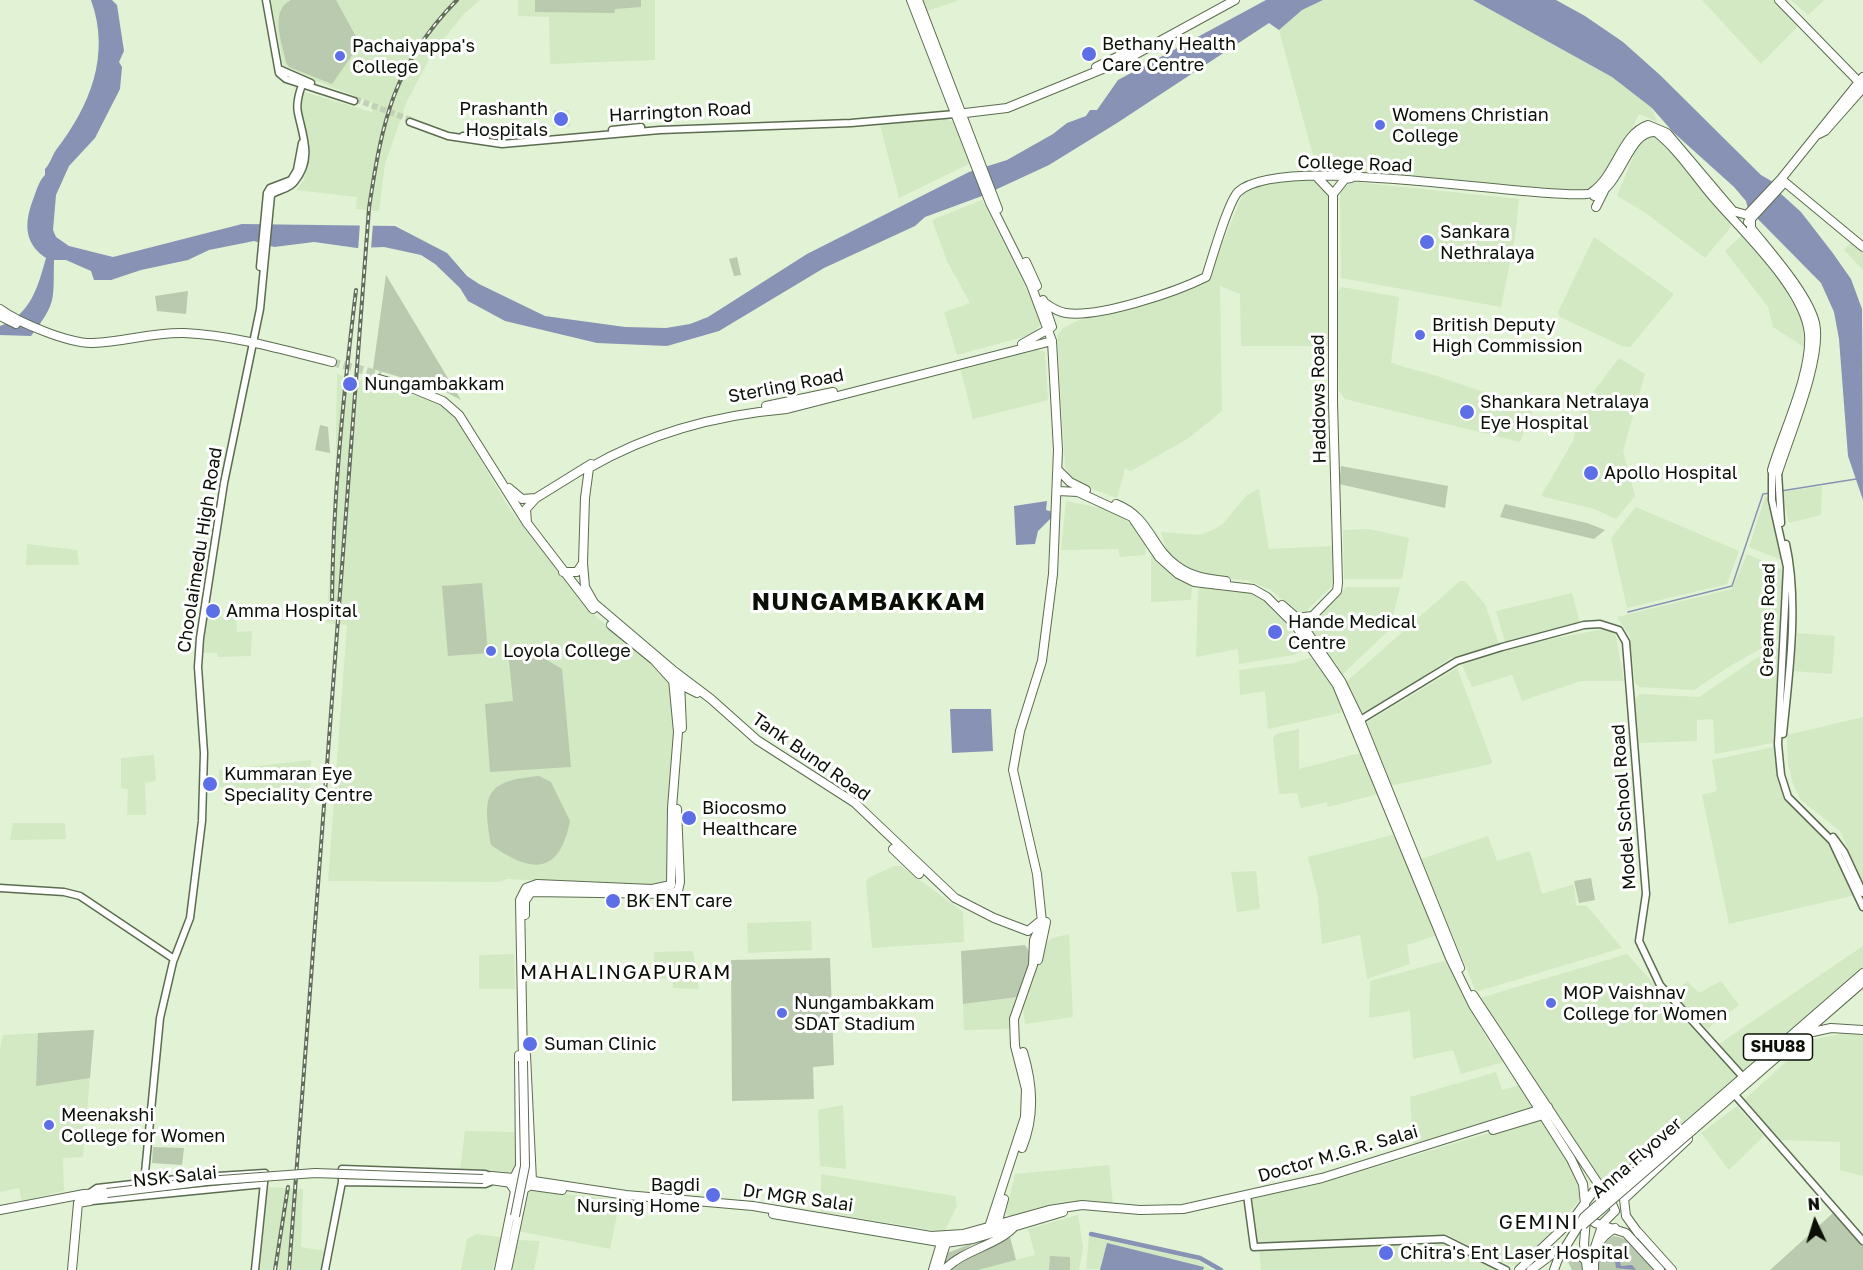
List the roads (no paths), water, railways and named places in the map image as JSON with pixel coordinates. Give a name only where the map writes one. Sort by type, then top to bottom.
[{"type":"main road","points":[[911,0],[976,156],[992,203],[1021,263],[1049,312]]},
{"type":"main road","points":[[918,0],[957,112]]},
{"type":"main road","points":[[957,112],[1008,103],[1070,78],[1126,54],[1225,0]]},
{"type":"main road","points":[[957,112],[1007,108],[1127,59],[1235,0]]},
{"type":"main road","points":[[1739,227],[1784,183],[1819,131],[1817,128],[1862,78],[1779,0]]},
{"type":"main road","points":[[1819,131],[1825,131],[1863,88]]},
{"type":"main road","points":[[1590,195],[1608,176],[1633,134],[1648,125],[1667,133],[1733,211],[1751,215]]},
{"type":"main road","name":"College Road","points":[[1333,194],[1346,179],[1355,178],[1564,200],[1590,195],[1604,191],[1615,179],[1638,139],[1649,131],[1656,132],[1739,227]]},
{"type":"main road","points":[[1784,183],[1819,131]]},
{"type":"main road","name":"College Road","points":[[1049,312],[1083,314],[1174,292],[1206,277],[1224,227],[1230,200],[1250,183],[1288,177],[1355,175],[1515,191],[1590,195]]},
{"type":"main road","points":[[1317,177],[1333,194]]},
{"type":"main road","points":[[1784,183],[1863,247]]},
{"type":"main road","points":[[1596,207],[1604,191]]},
{"type":"main road","name":"Haddows Road","points":[[1301,628],[1337,591],[1338,583],[1333,404],[1333,194]]},
{"type":"main road","points":[[989,1230],[1025,1117],[1026,1089],[1015,1046],[1014,1026],[1017,1005],[1033,965],[1034,940],[1043,914],[1037,874],[1012,770],[1020,731],[1046,643],[1058,491],[1049,312],[992,203]]},
{"type":"main road","name":"Greams Road","points":[[1751,215],[1751,228],[1790,277],[1814,320],[1817,334],[1804,391],[1775,471]]},
{"type":"main road","name":"Greams Road","points":[[1739,227],[1778,270],[1803,313],[1809,332],[1805,366],[1775,471]]},
{"type":"main road","points":[[0,309],[5,318],[79,346],[108,345],[167,336],[252,346],[331,364]]},
{"type":"main road","points":[[1049,312],[1034,342],[1052,341]]},
{"type":"main road","name":"Sterling Road","points":[[586,487],[589,468],[623,449],[675,428],[754,412],[787,409],[992,358],[1034,342],[1049,329]]},
{"type":"main road","name":"Sterling Road","points":[[536,498],[616,449],[660,428],[866,385],[1034,342]]},
{"type":"main road","points":[[380,377],[414,388],[443,401],[457,411],[511,491],[522,499],[536,498]]},
{"type":"main road","name":"Tank Bund Road","points":[[457,411],[526,523],[564,572],[592,605],[654,660],[709,702],[754,743],[826,788],[868,818],[938,885],[974,909],[1028,931],[1036,927],[1043,914]]},
{"type":"main road","points":[[1058,471],[1080,488],[1136,514],[1177,567],[1206,579],[1256,586],[1266,591],[1297,618],[1312,616]]},
{"type":"main road","points":[[576,474],[584,478],[586,487],[583,563],[585,587],[592,605]]},
{"type":"main road","points":[[1058,491],[1078,492],[1132,517],[1152,549],[1178,574],[1194,582],[1253,589],[1274,603],[1301,628],[1360,720],[1455,964]]},
{"type":"main road","points":[[526,523],[526,509],[536,498]]},
{"type":"main road","points":[[564,572],[577,572],[583,563]]},
{"type":"main road","points":[[1324,661],[1337,685],[1455,964],[1490,1027],[1544,1110],[1583,1184],[1587,1201],[1584,1244],[1587,1270]]},
{"type":"main road","points":[[506,1270],[525,1166],[523,1024],[525,901],[531,892],[669,894],[678,891],[676,881],[677,809],[682,709],[677,679]]},
{"type":"main road","points":[[944,1270],[972,1249],[989,1230],[1001,1208],[1029,1132],[1032,1116],[1031,1081],[1020,1045],[1018,1019],[1020,1006],[1038,958],[1046,923],[1046,903],[1041,872],[1012,770]]},
{"type":"main road","name":"Tank Bund Road","points":[[868,818],[935,889],[973,912],[1015,929],[1034,940]]},
{"type":"main road","points":[[506,1270],[517,1202],[512,1181],[520,1166],[520,900],[526,888],[537,884],[653,888],[666,887],[676,881]]},
{"type":"main road","name":"SHU88","points":[[1693,1126],[1743,1077],[1863,973]]},
{"type":"main road","name":"SHU88","points":[[1693,1126],[1735,1095],[1863,982]]},
{"type":"main road","points":[[520,992],[523,1024]]},
{"type":"main road","points":[[1827,1014],[1833,1024],[1863,1025]]},
{"type":"main road","points":[[1804,1035],[1831,1028],[1863,1029]]},
{"type":"main road","points":[[499,1270],[517,1202],[524,1189],[531,1184],[527,1055],[523,1048]]},
{"type":"main road","points":[[1544,1110],[1604,1186],[1626,1221],[1640,1234]]},
{"type":"main road","name":"Doctor M.G.R. Salai","points":[[1096,1207],[1170,1210],[1324,1181],[1544,1110]]},
{"type":"main road","points":[[1519,1270],[1556,1237],[1593,1192],[1686,1123],[1693,1126],[1696,1132],[1624,1199]]},
{"type":"main road","name":"Anna Flyover","points":[[1524,1270],[1693,1126]]},
{"type":"main road","name":"Anna Flyover","points":[[1556,1270],[1568,1246],[1588,1220],[1693,1126]]},
{"type":"main road","name":"Dr MGR Salai","points":[[90,1197],[105,1193],[207,1181],[319,1173],[487,1179],[760,1212],[945,1241],[1060,1208],[1096,1207]]},
{"type":"main road","points":[[1604,1186],[1624,1199]]},
{"type":"main road","points":[[1594,1270],[1595,1247],[1603,1223],[1612,1217],[1615,1210],[1604,1186]]},
{"type":"main road","points":[[72,1270],[78,1203],[90,1197]]},
{"type":"main road","points":[[0,1210],[90,1197]]},
{"type":"main road","points":[[1624,1199],[1626,1216],[1672,1270]]},
{"type":"main road","points":[[972,1249],[1009,1233],[1014,1223],[1001,1208]]},
{"type":"main road","points":[[1585,1216],[1595,1223],[1603,1223],[1615,1228],[1634,1240],[1660,1270]]},
{"type":"main road","name":"Anna Flyover","points":[[1556,1270],[1565,1245],[1585,1216]]},
{"type":"main road","points":[[1595,1247],[1603,1236],[1615,1228]]},
{"type":"main road","points":[[933,1270],[945,1241]]},
{"type":"main road","points":[[938,1270],[945,1241]]},
{"type":"main road","points":[[1536,1269],[1559,1249],[1580,1255],[1586,1261]]},
{"type":"street","points":[[266,0],[279,73],[286,79],[300,84],[355,100],[279,69]]},
{"type":"street","name":"Choolaimedu High Road","points":[[144,1182],[160,1018],[174,958],[190,918],[202,821],[204,753],[198,666],[200,638],[224,483],[257,319],[268,200],[273,193],[290,187],[302,170],[306,140],[298,112],[300,84]]},
{"type":"street","name":"Harrington Road","points":[[957,112],[851,123],[660,130],[523,144],[496,143],[448,136],[411,121],[448,134],[506,140],[626,128],[851,120],[957,112]]},
{"type":"street","name":"Greams Road","points":[[1775,471],[1781,522],[1792,569],[1789,667],[1781,743],[1784,776],[1790,792],[1838,843],[1863,893]]},
{"type":"street","name":"Greams Road","points":[[1775,471],[1772,500],[1786,567],[1778,744],[1780,775],[1788,797],[1832,841],[1863,907]]},
{"type":"street","name":"Model School Road","points":[[1360,720],[1457,661],[1584,625],[1600,624],[1619,630],[1626,642],[1646,894],[1639,931],[1641,949],[1660,985],[1743,1077]]},
{"type":"street","points":[[1352,724],[1360,720]]},
{"type":"street","points":[[0,888],[64,892],[80,896],[174,958]]},
{"type":"street","points":[[1735,1095],[1863,1241]]},
{"type":"street","points":[[325,1270],[342,1182],[342,1169],[485,1174],[487,1179],[485,1185],[342,1182]]},
{"type":"street","points":[[364,1169],[364,1182]]},
{"type":"street","points":[[386,1170],[386,1183]]},
{"type":"street","points":[[90,1197],[97,1188],[265,1173],[255,1270]]},
{"type":"street","name":"NSK Salai","points":[[90,1197],[264,1184]]},
{"type":"street","points":[[1247,1197],[1254,1247],[1444,1239],[1506,1270]]},
{"type":"water","points":[[91,0],[112,0],[117,5],[124,51],[119,62],[122,67],[120,89],[95,138],[69,166],[56,195],[53,230],[56,237],[69,246],[113,257],[242,224],[395,226],[447,253],[467,276],[479,284],[545,316],[625,327],[666,328],[690,324],[708,317],[807,254],[969,172],[1007,160],[1053,134],[1067,123],[1086,116],[1090,110],[1097,110],[1118,80],[1266,0],[1323,0],[1302,10],[1279,30],[1269,23],[1049,165],[982,196],[925,217],[915,226],[824,268],[719,331],[667,346],[597,343],[505,321],[468,301],[460,288],[435,264],[421,255],[384,247],[357,248],[314,242],[274,247],[254,241],[209,250],[188,260],[141,270],[111,280],[94,280],[91,271],[66,260],[54,260],[52,301],[39,325],[31,336],[0,335],[0,326],[19,315],[32,298],[46,258],[38,252],[29,238],[29,214],[38,185],[45,175],[45,169],[79,116],[94,79],[99,40],[97,20]]},
{"type":"water","points":[[1473,0],[1556,0],[1585,16],[1623,42],[1660,75],[1761,175],[1773,182],[1780,193],[1801,212],[1851,279],[1862,309],[1863,500],[1848,456],[1839,339],[1834,312],[1821,283],[1748,209],[1746,201],[1734,187],[1673,132],[1652,108],[1612,77]]},
{"type":"water","points":[[1047,501],[1046,510],[1053,512],[1053,516],[1038,531],[1035,544],[1016,545],[1014,506]]},
{"type":"water","points":[[950,709],[991,709],[993,751],[952,753]]},
{"type":"water","points":[[1107,1243],[1204,1267],[1203,1270],[1100,1270]]},
{"type":"water","points":[[1617,1251],[1624,1254],[1620,1262],[1621,1266],[1632,1265],[1636,1270],[1616,1268],[1614,1255]]},
{"type":"waterway","points":[[1781,491],[1856,479]]},
{"type":"waterway","points":[[1628,612],[1732,586],[1763,494],[1770,493]]},
{"type":"waterway","points":[[1091,1234],[1200,1258],[1221,1270]]},
{"type":"tunnel","points":[[355,99],[411,120]]},
{"type":"tunnel","points":[[332,362],[381,375]]},
{"type":"railway","points":[[289,1270],[369,208],[379,148],[394,96],[404,72],[435,24],[457,0]]},
{"type":"railway","points":[[332,616],[339,453],[356,290]]},
{"type":"railway","points":[[275,1270],[288,1187]]},
{"type":"place","name":"Bethany Health Care Centre","points":[[1089,54]]},
{"type":"place","name":"Pachaiyappa's College","points":[[340,56]]},
{"type":"place","name":"Prashanth Hospitals","points":[[561,119]]},
{"type":"place","name":"Womens Christian College","points":[[1380,125]]},
{"type":"place","name":"Sankara Nethralaya","points":[[1427,242]]},
{"type":"place","name":"British Deputy High Commission","points":[[1420,335]]},
{"type":"place","name":"Nungambakkam","points":[[350,384]]},
{"type":"place","name":"Shankara Netralaya Eye Hospital","points":[[1467,412]]},
{"type":"place","name":"Apollo Hospital","points":[[1591,473]]},
{"type":"place","name":"Amma Hospital","points":[[213,611]]},
{"type":"place","name":"Hande Medical Centre","points":[[1275,632]]},
{"type":"place","name":"Loyola College","points":[[491,651]]},
{"type":"place","name":"Kummaran Eye Speciality Centre","points":[[210,784]]},
{"type":"place","name":"Biocosmo Healthcare","points":[[689,818]]},
{"type":"place","name":"BK ENT care","points":[[613,901]]},
{"type":"place","name":"MOP Vaishnav College for Women","points":[[1551,1003]]},
{"type":"place","name":"Nungambakkam SDAT Stadium","points":[[782,1013]]},
{"type":"place","name":"Suman Clinic","points":[[530,1044]]},
{"type":"place","name":"Meenakshi College for Women","points":[[49,1125]]},
{"type":"place","name":"Bagdi Nursing Home","points":[[713,1195]]},
{"type":"place","name":"Chitra's Ent Laser Hospital","points":[[1386,1253]]},
{"type":"district","name":"NUNGAMBAKKAM","points":[[869,602]]},
{"type":"district","name":"MAHALINGAPURAM","points":[[626,973]]},
{"type":"district","name":"GEMINI","points":[[1539,1223]]}]
